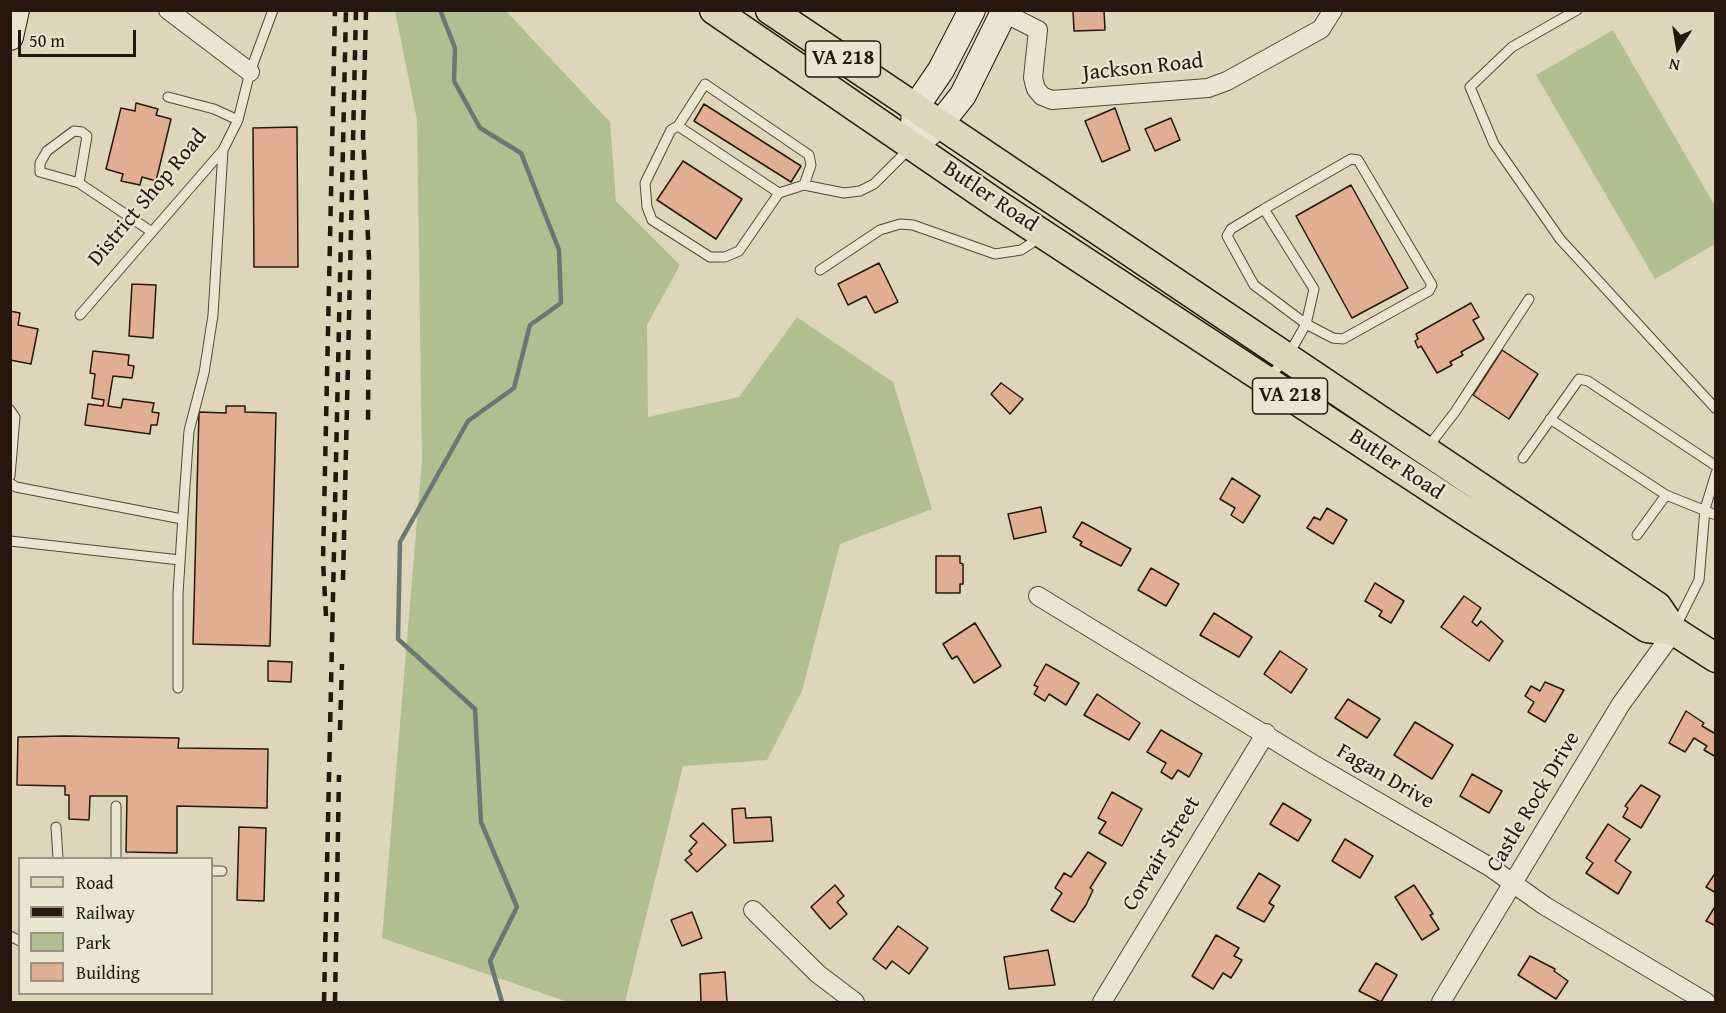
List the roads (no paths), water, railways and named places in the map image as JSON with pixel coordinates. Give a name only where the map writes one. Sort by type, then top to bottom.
[{"type":"main road","points":[[10,38],[16,10]]},
{"type":"main road","name":"VA 218","points":[[714,10],[913,146]]},
{"type":"main road","name":"VA 218","points":[[770,10],[940,124]]},
{"type":"main road","points":[[913,146],[915,108],[941,70],[972,10]]},
{"type":"main road","points":[[913,146],[940,124],[963,95],[1004,12]]},
{"type":"main road","name":"Butler Road","points":[[940,124],[1286,359],[1657,606],[1674,631],[1716,658]]},
{"type":"main road","name":"Butler Road","points":[[913,146],[1647,628],[1674,631]]},
{"type":"street","points":[[168,10],[250,72]]},
{"type":"street","name":"Jackson Road","points":[[1004,12],[1038,30],[1033,78],[1036,89],[1052,100],[1208,88],[1227,81],[1321,29],[1333,10]]},
{"type":"street","name":"Fagan Drive","points":[[1038,596],[1490,867],[1545,906],[1706,1002]]},
{"type":"street","name":"Castle Rock Drive","points":[[1441,1002],[1621,704],[1674,631]]},
{"type":"street","name":"Corvair Street","points":[[1102,1002],[1266,733]]},
{"type":"street","points":[[753,910],[818,974],[855,1002]]},
{"type":"lane","name":"District Shop Road","points":[[80,315],[223,150],[238,120],[250,72],[273,10]]},
{"type":"lane","points":[[1577,10],[1512,47],[1470,87],[1494,144],[1560,239],[1716,409]]},
{"type":"lane","points":[[804,185],[811,165],[809,155],[705,84],[678,126],[671,130],[645,183],[647,207],[652,220],[710,257],[725,257],[739,251],[779,193],[804,185],[844,193],[860,191],[874,184],[913,146]]},
{"type":"lane","points":[[168,97],[214,109],[238,120]]},
{"type":"lane","points":[[678,126],[779,193]]},
{"type":"lane","points":[[79,183],[87,136],[82,132],[74,131],[47,151],[40,163],[40,172],[79,183],[152,232]]},
{"type":"lane","points":[[178,688],[180,560],[189,431],[204,373],[213,315],[223,150]]},
{"type":"lane","points":[[1355,159],[1432,285],[1429,291],[1343,339],[1334,338],[1306,324],[1254,285],[1227,236],[1231,229],[1264,209],[1355,159]]},
{"type":"lane","points":[[1264,209],[1314,289],[1306,324],[1286,359],[1267,380]]},
{"type":"lane","points":[[820,270],[880,230],[900,224],[913,225],[995,254],[1021,250],[1045,234]]},
{"type":"lane","points":[[1425,452],[1455,412],[1529,299]]},
{"type":"lane","points":[[1523,458],[1579,379],[1588,381],[1716,466]]},
{"type":"lane","points":[[10,411],[15,417],[10,476]]},
{"type":"lane","points":[[1550,419],[1666,495],[1716,515]]},
{"type":"lane","points":[[1674,631],[1699,580],[1705,509],[1716,473]]},
{"type":"lane","points":[[10,483],[16,487],[182,519]]},
{"type":"lane","points":[[1637,535],[1666,495]]},
{"type":"lane","points":[[10,541],[180,560]]},
{"type":"lane","points":[[116,806],[117,857]]},
{"type":"lane","points":[[56,827],[58,857]]},
{"type":"lane","points":[[213,872],[222,871]]},
{"type":"waterway","points":[[440,10],[455,48],[454,81],[480,128],[521,153],[559,250],[561,303],[530,325],[514,388],[468,421],[400,542],[398,639],[475,709],[481,822],[517,907],[490,961],[502,1002]]},
{"type":"railway","points":[[326,616],[323,561],[335,10]]},
{"type":"railway","points":[[324,1002],[346,10]]},
{"type":"railway","points":[[343,580],[356,10]]},
{"type":"railway","points":[[366,10],[363,136],[369,258],[368,429]]},
{"type":"railway","points":[[340,730],[342,664]]},
{"type":"railway","points":[[335,1002],[339,775]]}]
